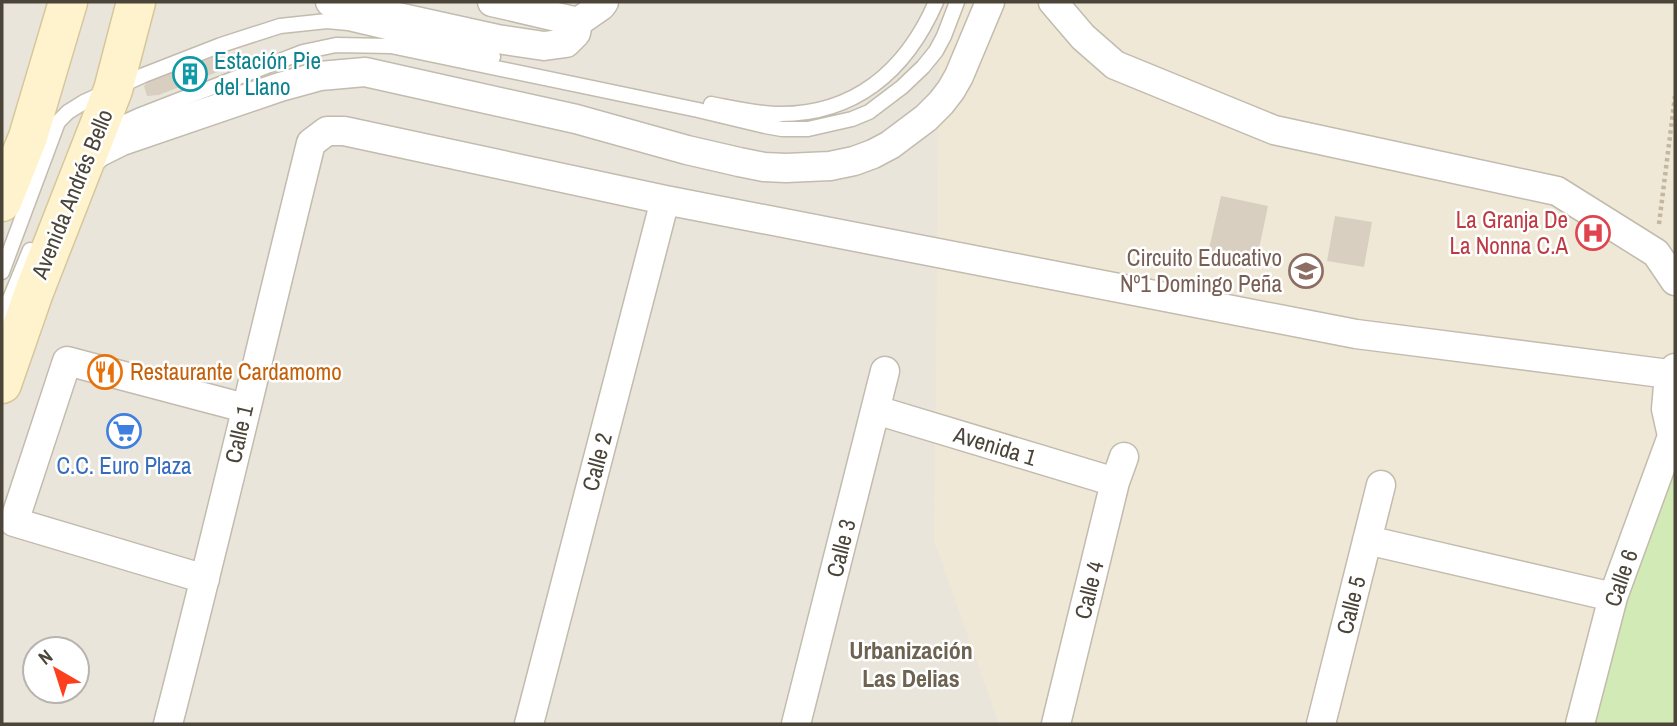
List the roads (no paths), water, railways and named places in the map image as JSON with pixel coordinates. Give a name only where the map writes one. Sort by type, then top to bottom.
[{"type":"street","points":[[2,202],[28,137],[68,2]]},
{"type":"street","name":"Avenida Andrés Bello","points":[[2,384],[85,149],[113,90],[136,2]]},
{"type":"street","points":[[330,2],[497,39],[544,46],[566,43],[576,33],[578,22],[604,2]]},
{"type":"street","points":[[492,2],[578,22]]},
{"type":"street","points":[[85,149],[98,153],[122,141],[280,87],[320,76],[365,72],[576,119],[739,162],[786,168],[830,166],[873,154],[890,145],[941,103],[959,76],[990,2]]},
{"type":"street","points":[[1054,2],[1083,37],[1115,65],[1274,130],[1557,191],[1656,253],[1675,281]]},
{"type":"street","name":"Calle 1","points":[[168,724],[312,144],[327,131],[344,131],[665,200]]},
{"type":"street","points":[[665,200],[1356,334],[1672,371],[1666,409],[1674,435]]},
{"type":"street","name":"Calle 2","points":[[529,724],[665,200]]},
{"type":"street","points":[[205,579],[14,522],[67,361],[246,408]]},
{"type":"street","name":"Calle 3","points":[[796,724],[885,371]]},
{"type":"street","name":"Avenida 1","points":[[876,410],[1119,470]]},
{"type":"street","name":"Calle 6","points":[[1580,724],[1613,597],[1674,435]]},
{"type":"street","name":"Calle 4","points":[[1056,724],[1119,470]]},
{"type":"street","name":"Calle 5","points":[[1321,724],[1381,485]]},
{"type":"street","points":[[1367,540],[1613,597]]},
{"type":"lane","points":[[2,272],[62,116],[144,75],[221,45],[280,26],[327,21],[348,23],[710,104],[754,112],[800,113],[854,98],[872,86],[909,50],[928,21],[936,2]]},
{"type":"lane","points":[[85,149],[138,116],[283,59],[316,48],[352,44],[391,46],[698,110],[765,127],[808,129],[869,113],[902,87],[936,51],[957,2]]},
{"type":"lane","points":[[2,318],[34,241]]},
{"type":"place","name":"Estación Pie del Llano","points":[[190,74]]},
{"type":"place","name":"La Granja De La Nonna C.A","points":[[1593,233]]},
{"type":"place","name":"Circuito Educativo Nº1 Domingo Peña","points":[[1306,271]]},
{"type":"place","name":"Restaurante Cardamomo","points":[[105,372]]},
{"type":"place","name":"C.C. Euro Plaza","points":[[124,431]]},
{"type":"district","name":"Urbanización Las Delias","points":[[911,665]]}]
